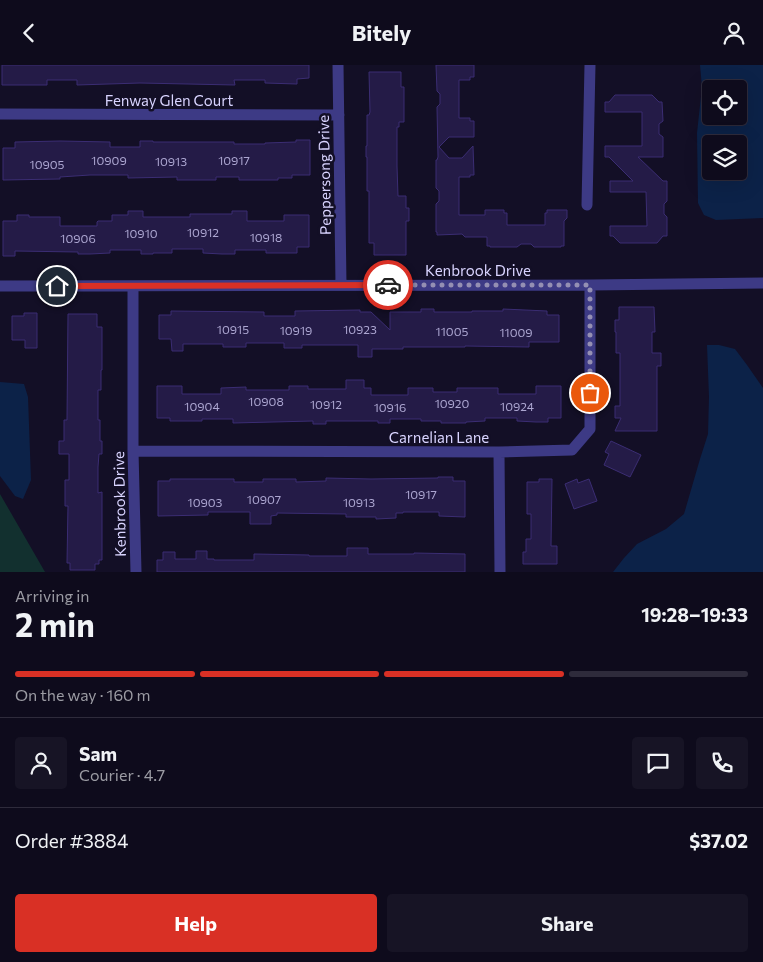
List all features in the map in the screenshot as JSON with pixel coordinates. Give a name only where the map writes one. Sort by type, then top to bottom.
[{"type":"street","name":"Peppersong Drive","points":[[338,65],[340,285]]},
{"type":"street","points":[[586,205],[590,65]]},
{"type":"street","name":"Fenway Glen Court","points":[[0,114],[339,115]]},
{"type":"street","name":"Kenbrook Drive","points":[[0,286],[763,283]]},
{"type":"street","name":"Carnelian Lane","points":[[133,451],[499,452],[572,450],[590,429],[590,285]]},
{"type":"street","name":"Kenbrook Drive","points":[[133,286],[133,451],[136,572]]},
{"type":"street","points":[[499,452],[500,572]]},
{"type":"green space","points":[[0,494],[45,572],[0,572]]},
{"type":"water","points":[[700,65],[763,65],[763,218],[716,220],[704,215],[698,203],[697,133],[702,87]]},
{"type":"water","points":[[707,345],[719,345],[735,349],[763,388],[763,572],[613,572],[637,544],[666,529],[684,514],[708,434]]},
{"type":"water","points":[[0,382],[24,384],[28,397],[31,480],[23,499],[15,496],[0,476]]},
{"type":"building","points":[[2,65],[309,65],[309,78],[297,79],[297,84],[265,83],[265,80],[234,80],[235,85],[140,83],[77,85],[77,80],[47,80],[47,85],[2,85]]},
{"type":"building","points":[[436,65],[474,65],[474,77],[470,77],[470,80],[459,80],[459,118],[470,118],[470,121],[474,121],[474,137],[449,137],[439,147],[449,158],[462,158],[473,146],[474,175],[459,177],[459,215],[485,215],[485,210],[504,210],[504,213],[507,213],[507,225],[545,225],[545,213],[547,213],[547,210],[567,210],[567,218],[564,221],[564,246],[534,247],[531,244],[521,244],[517,247],[490,247],[487,246],[487,237],[465,237],[462,234],[437,235],[436,204],[439,201],[439,191],[436,188],[436,160],[438,157],[437,107],[440,104],[440,94],[437,91]]},
{"type":"building","points":[[369,72],[401,72],[401,87],[404,87],[404,122],[399,122],[399,127],[397,127],[397,166],[398,196],[406,196],[406,208],[409,208],[409,221],[406,221],[406,255],[374,255],[374,243],[369,243],[369,191],[367,191],[366,146],[367,115],[370,112]]},
{"type":"building","points":[[615,95],[652,95],[659,102],[662,102],[663,121],[659,124],[659,134],[663,137],[663,157],[638,157],[663,181],[667,181],[667,201],[664,204],[664,214],[667,217],[667,236],[663,236],[657,243],[620,243],[613,236],[610,236],[610,226],[647,226],[646,192],[610,192],[610,181],[633,181],[609,157],[605,157],[605,146],[642,146],[642,112],[605,112],[605,102],[609,102]]},
{"type":"building","points":[[296,140],[310,140],[310,175],[292,175],[292,178],[278,178],[278,180],[239,180],[239,177],[216,177],[216,180],[177,180],[177,177],[128,178],[128,175],[90,175],[60,177],[60,179],[3,180],[3,148],[15,148],[15,142],[110,142],[110,147],[140,147],[140,141],[265,144],[296,142]]},
{"type":"building","points":[[128,211],[143,211],[143,217],[190,217],[190,214],[232,214],[232,211],[247,211],[247,221],[284,221],[284,215],[309,215],[309,247],[297,247],[297,253],[235,250],[235,254],[222,254],[203,253],[203,249],[172,249],[172,253],[153,254],[141,254],[141,250],[110,250],[110,253],[90,254],[78,254],[78,252],[15,251],[15,256],[3,256],[3,221],[17,221],[17,215],[60,217],[60,226],[97,226],[98,221],[112,221],[112,215],[128,215]]},
{"type":"building","points":[[619,307],[654,307],[655,332],[652,332],[652,353],[661,353],[661,366],[657,366],[657,431],[615,431],[621,418],[615,418],[615,406],[620,406],[620,353],[616,353],[615,332],[615,320],[619,320]]},
{"type":"building","points":[[421,309],[434,309],[434,312],[503,311],[503,309],[547,311],[547,315],[559,315],[559,342],[529,342],[529,347],[465,346],[372,349],[372,357],[358,357],[358,345],[302,345],[302,348],[284,348],[284,343],[246,343],[246,347],[223,347],[223,344],[183,344],[183,351],[172,351],[171,339],[159,339],[159,315],[171,315],[171,311],[264,312],[264,316],[295,316],[295,311],[360,310],[360,312],[371,312],[390,330],[390,312],[421,312]]},
{"type":"building","points":[[24,313],[37,313],[37,348],[25,348],[25,340],[12,340],[12,316],[24,316]]},
{"type":"building","points":[[68,314],[97,314],[97,327],[102,327],[102,370],[101,390],[98,390],[98,420],[100,420],[102,454],[99,454],[98,493],[102,492],[102,560],[99,560],[99,564],[95,564],[95,570],[70,570],[70,563],[67,563],[68,506],[65,506],[65,480],[69,480],[69,454],[59,454],[59,441],[64,441],[64,420],[67,420]]},
{"type":"building","points":[[346,380],[364,380],[364,388],[371,388],[371,395],[408,395],[408,388],[433,388],[433,392],[457,392],[457,388],[498,388],[498,394],[536,394],[536,386],[561,386],[561,418],[548,418],[548,422],[517,421],[517,418],[485,418],[485,421],[466,423],[441,423],[441,421],[421,421],[421,419],[390,419],[390,423],[378,423],[378,421],[326,421],[326,424],[313,424],[313,421],[233,423],[233,419],[170,421],[170,418],[157,418],[157,386],[182,386],[182,394],[221,394],[221,388],[246,387],[246,390],[289,390],[289,386],[308,386],[308,389],[346,389]]},
{"type":"building","points":[[611,441],[641,455],[630,477],[604,465],[609,454],[605,452]]},
{"type":"building","points":[[453,477],[453,481],[465,481],[465,517],[439,516],[439,512],[403,512],[396,513],[396,518],[376,519],[376,517],[346,517],[346,514],[277,513],[277,515],[271,516],[271,524],[250,524],[250,512],[208,512],[208,515],[158,516],[158,481],[170,481],[170,479],[234,479],[234,482],[263,482],[263,479],[296,479],[296,482],[326,481],[326,478]]},
{"type":"building","points":[[539,479],[552,479],[551,546],[557,546],[557,564],[523,564],[523,552],[526,552],[526,539],[531,539],[531,514],[527,514],[527,482],[539,482]]},
{"type":"building","points":[[577,479],[578,483],[589,479],[597,501],[574,509],[565,484]]},
{"type":"building","points":[[347,548],[368,548],[368,554],[465,554],[465,572],[157,572],[157,560],[163,560],[163,552],[175,552],[175,559],[196,559],[196,551],[207,551],[207,559],[254,560],[254,554],[347,556]]},
{"type":"way so far","points":[[388,285],[590,285],[590,393]]},
{"type":"route","points":[[57,286],[388,285]]}]
